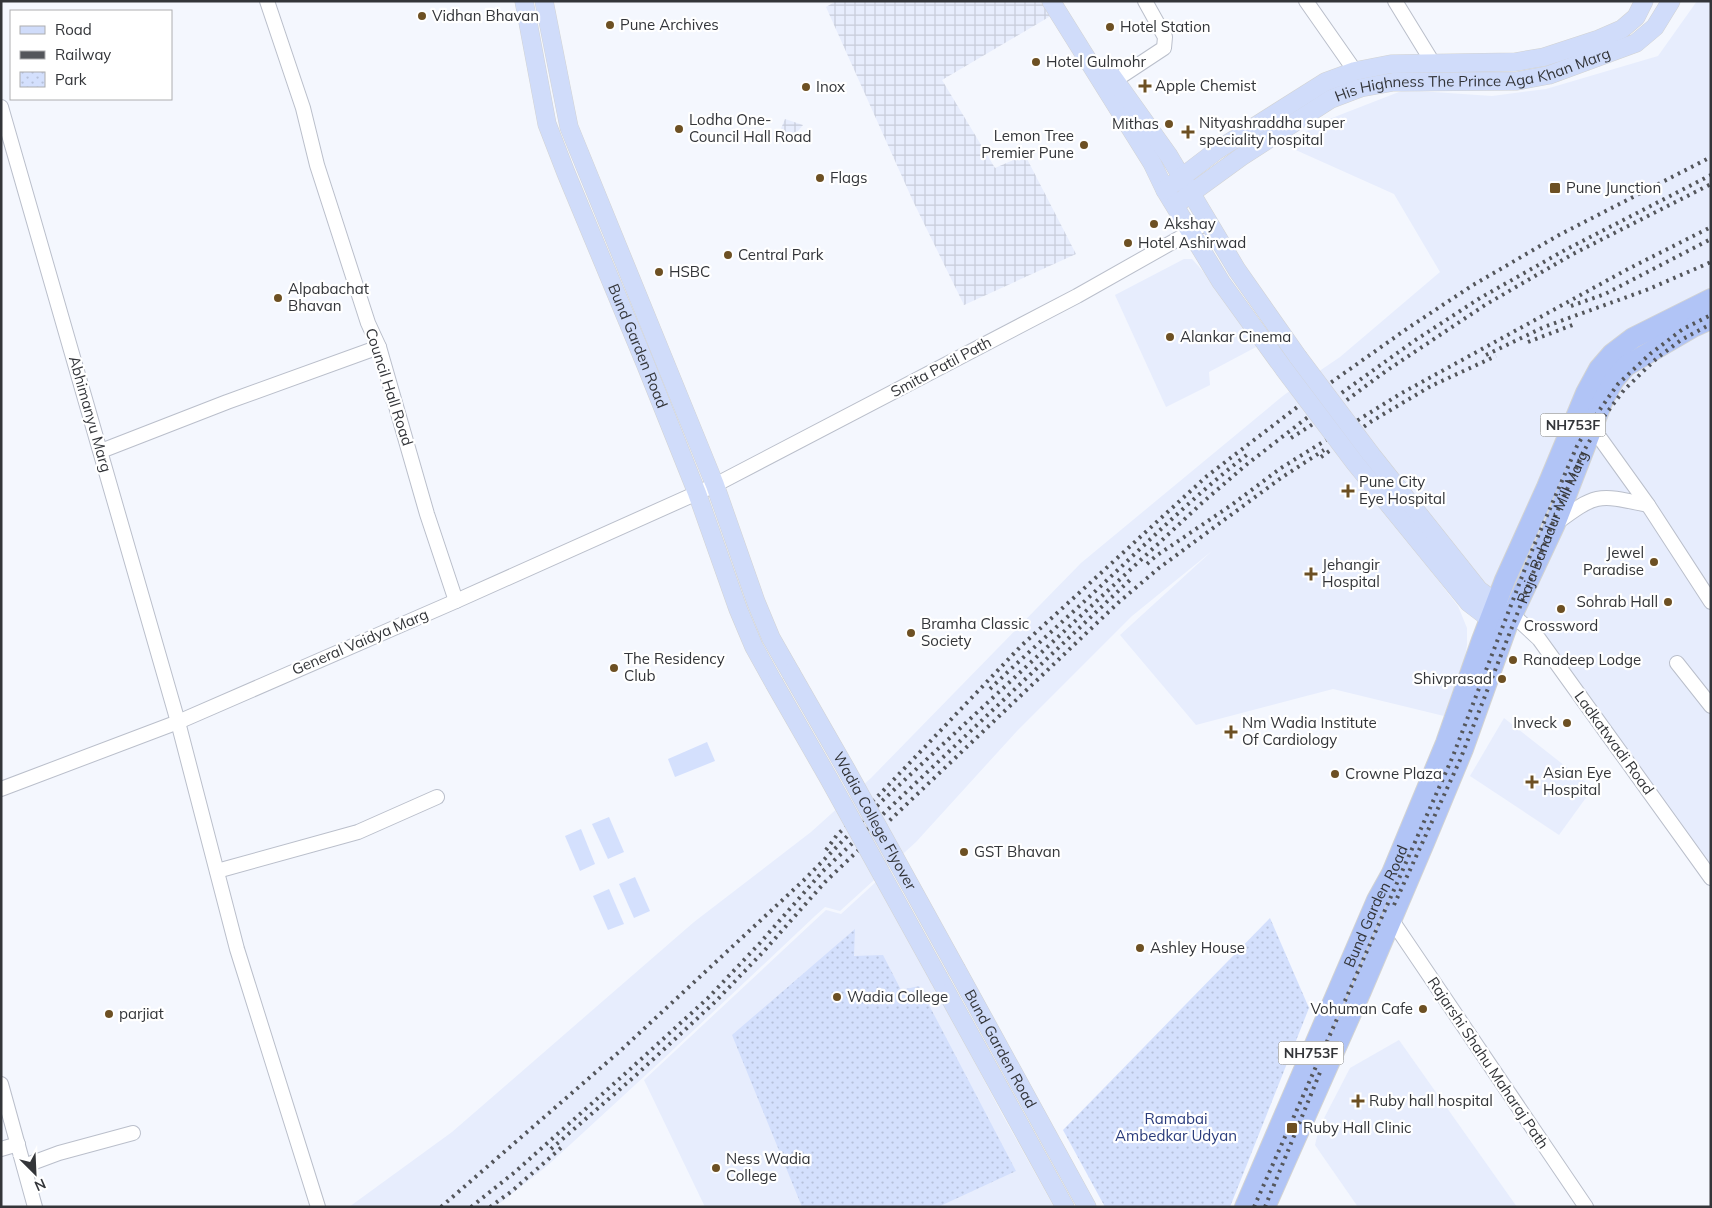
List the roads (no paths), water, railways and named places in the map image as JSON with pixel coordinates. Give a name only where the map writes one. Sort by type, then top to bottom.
[{"type":"highway","name":"Raja Bahadur Mill Marg","points":[[1501,616],[1505,580],[1547,487],[1586,392],[1599,369],[1612,354],[1634,338],[1711,299]]},
{"type":"highway","name":"Raja Bahadur Mill Marg","points":[[1501,616],[1555,524],[1592,427],[1614,380],[1626,366],[1711,319]]},
{"type":"highway","name":"Bund Garden Road","points":[[1265,1207],[1391,919],[1462,749],[1501,616]]},
{"type":"highway","name":"Bund Garden Road","points":[[1245,1207],[1373,909],[1410,832],[1501,616]]},
{"type":"main road","name":"Bund Garden Road","points":[[524,1],[547,124],[697,493],[738,610],[754,647],[774,683]]},
{"type":"main road","name":"Bund Garden Road","points":[[544,1],[569,127],[715,485],[756,602],[771,638],[791,673]]},
{"type":"main road","points":[[1050,1],[1152,163],[1165,190],[1221,282],[1284,369],[1355,463],[1469,603],[1501,616]]},
{"type":"main road","points":[[1064,1],[1114,81],[1182,177],[1237,270],[1298,357],[1370,453],[1501,616]]},
{"type":"main road","name":"His Highness The Prince Aga Khan Marg","points":[[1165,190],[1216,151],[1325,82],[1355,71],[1391,64],[1515,62],[1544,57],[1599,39],[1622,29],[1636,18],[1644,1]]},
{"type":"main road","name":"His Highness The Prince Aga Khan Marg","points":[[1175,206],[1241,157],[1331,99],[1360,88],[1393,82],[1517,81],[1549,75],[1636,43],[1655,27],[1671,1]]},
{"type":"main road","name":"Wadia College Flyover","points":[[791,673],[957,970]]},
{"type":"main road","name":"Wadia College Flyover","points":[[774,683],[939,978]]},
{"type":"main road","name":"Bund Garden Road","points":[[957,970],[1087,1207]]},
{"type":"main road","name":"Bund Garden Road","points":[[939,978],[1065,1207]]},
{"type":"street","name":"Council Hall Road","points":[[267,1],[303,108],[317,165],[368,323],[380,347],[428,514],[456,601]]},
{"type":"street","points":[[1114,81],[1164,48],[1165,37],[1145,1]]},
{"type":"street","points":[[1306,1],[1355,71]]},
{"type":"street","points":[[1394,1],[1433,63]]},
{"type":"street","name":"Abhimanyu Marg","points":[[1,107],[178,722],[237,949],[318,1207]]},
{"type":"street","name":"Smita Patil Path","points":[[715,485],[1077,296],[1208,222]]},
{"type":"street","points":[[101,451],[219,405],[380,347]]},
{"type":"street","points":[[1592,427],[1648,505],[1711,602]]},
{"type":"street","name":"General Vaidya Marg","points":[[1,789],[178,722],[456,601],[715,485]]},
{"type":"street","points":[[1555,524],[1585,502],[1599,498],[1612,497],[1648,505]]},
{"type":"street","name":"Ladkatwadi Road","points":[[1501,616],[1539,638],[1711,878]]},
{"type":"street","points":[[1677,663],[1711,706]]},
{"type":"street","points":[[217,871],[358,832],[437,798]]},
{"type":"street","name":"Rajarshi Shahu Maharaj Path","points":[[1391,919],[1586,1207]]},
{"type":"street","points":[[1,1084],[35,1207]]},
{"type":"street","points":[[24,1166],[68,1150],[133,1133]]},
{"type":"street","points":[[1,1149],[18,1144]]},
{"type":"railway","points":[[826,850],[837,835],[881,793],[1021,646],[1207,476],[1309,398],[1473,285],[1559,235],[1711,157]]},
{"type":"railway","points":[[441,1207],[619,1052],[804,880],[882,801],[1203,502],[1246,465],[1304,420],[1414,341],[1480,298],[1565,250],[1711,175]]},
{"type":"railway","points":[[1291,438],[1324,417],[1386,371],[1485,305],[1573,254],[1711,184]]},
{"type":"railway","points":[[1147,564],[1281,468],[1400,394],[1628,269],[1711,227]]},
{"type":"railway","points":[[1571,306],[1605,294],[1711,239]]},
{"type":"railway","points":[[1486,355],[1544,327],[1649,289],[1711,262]]},
{"type":"railway","points":[[1254,1207],[1453,756],[1533,548],[1577,446],[1591,422],[1618,384],[1650,354],[1683,329],[1711,315]]},
{"type":"railway","points":[[1528,342],[1575,324]]},
{"type":"railway","points":[[1394,905],[1460,760],[1557,512],[1585,449],[1602,419],[1624,390],[1657,358],[1681,340],[1711,324]]},
{"type":"railway","points":[[1321,457],[1372,421],[1431,386],[1496,356]]},
{"type":"railway","points":[[551,1149],[634,1077],[715,1002],[764,951],[825,882],[1119,602],[1159,568],[1281,478],[1324,450]]},
{"type":"railway","points":[[990,689],[1174,517],[1248,454]]},
{"type":"railway","points":[[471,1207],[515,1172],[708,998],[760,943],[823,871],[1131,579]]},
{"type":"railway","points":[[1265,1207],[1321,1070]]},
{"type":"railway","points":[[490,1207],[512,1191],[562,1147]]},
{"type":"place","name":"Vidhan Bhavan","points":[[422,16]]},
{"type":"place","name":"Pune Archives","points":[[610,25]]},
{"type":"place","name":"Hotel Station","points":[[1110,27]]},
{"type":"place","name":"Hotel Gulmohr","points":[[1036,62]]},
{"type":"place","name":"Apple Chemist","points":[[1145,86]]},
{"type":"place","name":"Inox","points":[[806,87]]},
{"type":"place","name":"Mithas","points":[[1169,124]]},
{"type":"place","name":"Lodha One- Council Hall Road","points":[[679,129]]},
{"type":"place","name":"Nityashraddha super speciality hospital","points":[[1188,132]]},
{"type":"place","name":"Lemon Tree Premier Pune","points":[[1084,145]]},
{"type":"place","name":"Flags","points":[[820,178]]},
{"type":"place","name":"Pune Junction","points":[[1555,188]]},
{"type":"place","name":"Akshay","points":[[1154,224]]},
{"type":"place","name":"Hotel Ashirwad","points":[[1128,243]]},
{"type":"place","name":"Central Park","points":[[728,255]]},
{"type":"place","name":"HSBC","points":[[659,272]]},
{"type":"place","name":"Alpabachat Bhavan","points":[[278,298]]},
{"type":"place","name":"Alankar Cinema","points":[[1170,337]]},
{"type":"place","name":"Pune City Eye Hospital","points":[[1348,491]]},
{"type":"place","name":"Jewel Paradise","points":[[1654,562]]},
{"type":"place","name":"Jehangir Hospital","points":[[1311,574]]},
{"type":"place","name":"Sohrab Hall","points":[[1668,602]]},
{"type":"place","name":"Crossword","points":[[1561,609]]},
{"type":"place","name":"Bramha Classic Society","points":[[911,633]]},
{"type":"place","name":"Ranadeep Lodge","points":[[1513,660]]},
{"type":"place","name":"The Residency Club","points":[[614,668]]},
{"type":"place","name":"Shivprasad","points":[[1502,679]]},
{"type":"place","name":"Inveck","points":[[1567,723]]},
{"type":"place","name":"Nm Wadia Institute Of Cardiology","points":[[1231,732]]},
{"type":"place","name":"Crowne Plaza","points":[[1335,774]]},
{"type":"place","name":"Asian Eye Hospital","points":[[1532,782]]},
{"type":"place","name":"GST Bhavan","points":[[964,852]]},
{"type":"place","name":"Ashley House","points":[[1140,948]]},
{"type":"place","name":"Wadia College","points":[[837,997]]},
{"type":"place","name":"Vohuman Cafe","points":[[1423,1009]]},
{"type":"place","name":"parjiat","points":[[109,1014]]},
{"type":"place","name":"Ruby hall hospital","points":[[1358,1101]]},
{"type":"place","name":"Ruby Hall Clinic","points":[[1292,1128]]},
{"type":"place","name":"Ness Wadia College","points":[[716,1168]]},
{"type":"park label","name":"Ramabai Ambedkar Udyan","points":[[1176,1128]]}]
